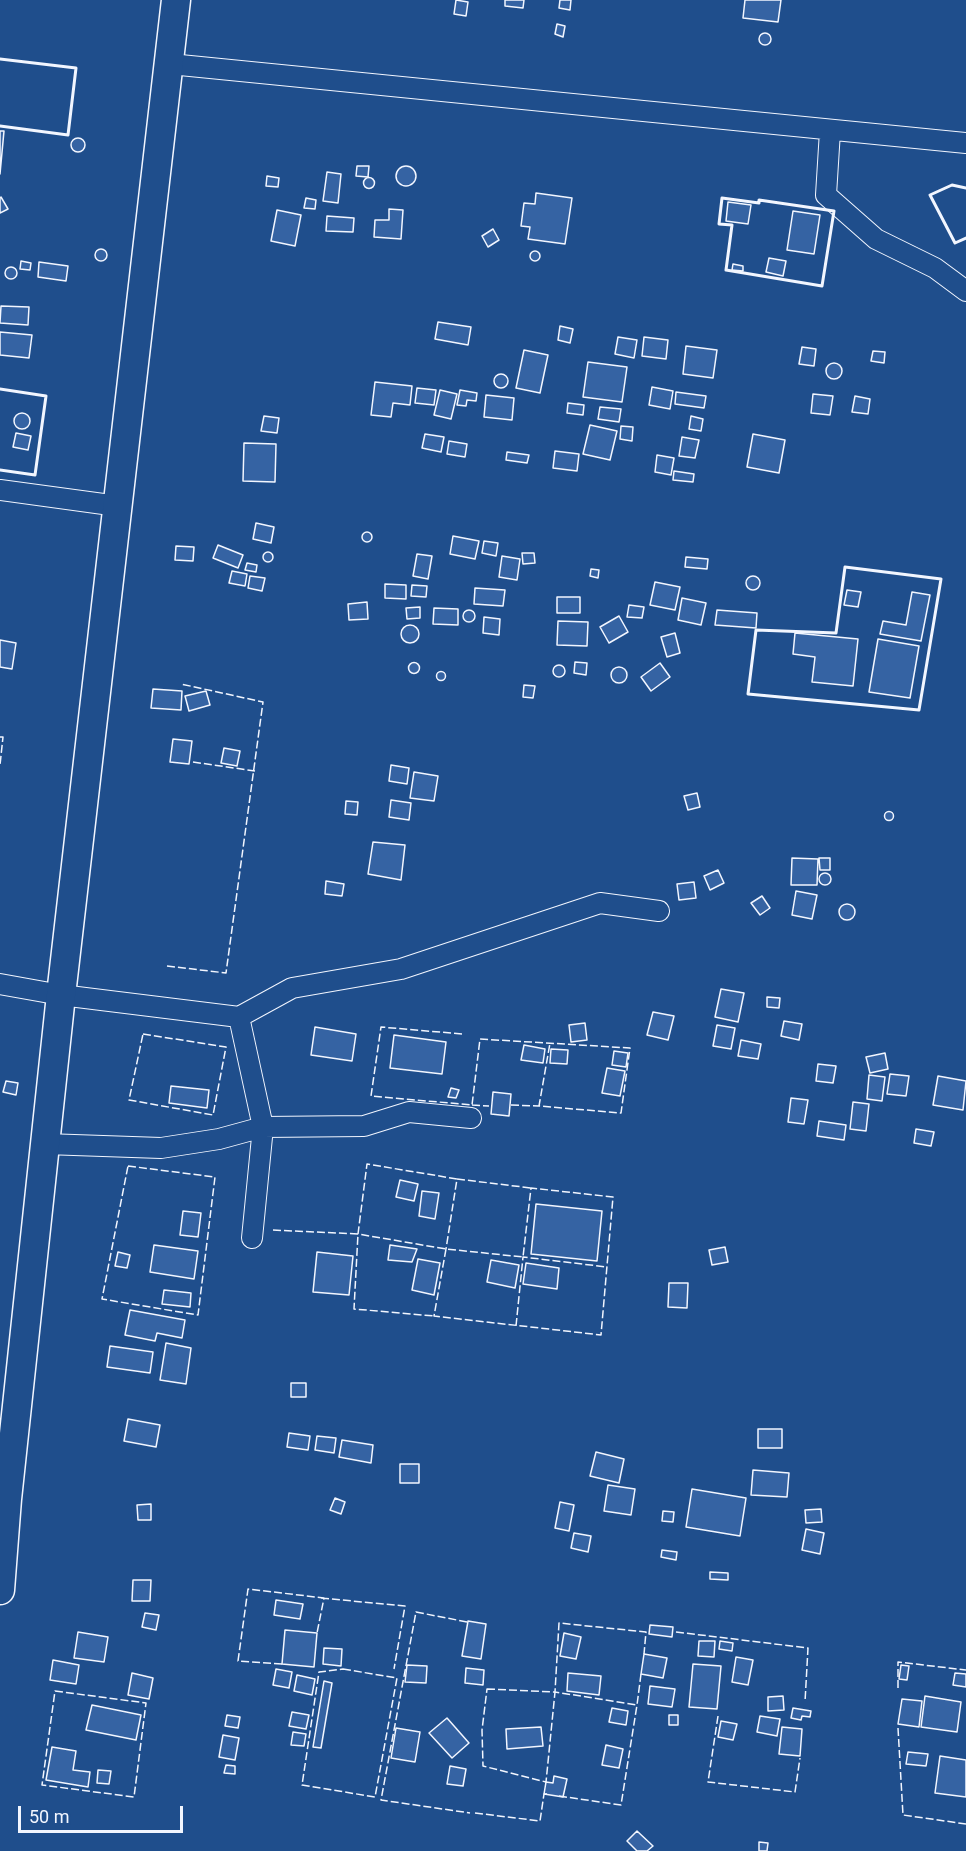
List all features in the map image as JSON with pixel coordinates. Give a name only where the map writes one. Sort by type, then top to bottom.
[{"type":"street","points":[[0,1590],[7,1499],[61,995],[176,0]]},
{"type":"street","points":[[170,64],[966,143]]},
{"type":"street","points":[[830,131],[826,195],[876,240],[935,268],[966,291]]},
{"type":"street","points":[[0,490],[118,506]]},
{"type":"street","points":[[0,984],[61,995],[239,1017],[292,988],[401,969],[600,903],[659,911]]},
{"type":"street","points":[[239,1017],[263,1126],[252,1238]]},
{"type":"street","points":[[45,1144],[161,1148],[219,1139],[263,1126],[364,1125],[409,1112],[471,1118]]},
{"type":"building","points":[[456,0],[468,2],[466,16],[454,14]]},
{"type":"building","points":[[505,0],[524,0],[523,8],[505,6]]},
{"type":"building","points":[[560,0],[571,0],[570,10],[559,8]]},
{"type":"building","points":[[745,0],[781,0],[778,22],[743,18]]},
{"type":"building","points":[[557,24],[565,26],[563,37],[555,34]]},
{"type":"building","points":[[765,33],[771,39],[765,45],[759,39]]},
{"type":"building","points":[[0,131],[4,131],[0,174]]},
{"type":"building","points":[[75,138],[81,138],[85,145],[81,152],[75,152],[71,148],[71,142]]},
{"type":"building","points":[[357,166],[369,166],[368,177],[356,176]]},
{"type":"building","points":[[406,166],[413,169],[416,176],[413,183],[406,186],[399,183],[396,176],[399,169]]},
{"type":"building","points":[[327,172],[341,174],[338,203],[323,201]]},
{"type":"building","points":[[267,176],[279,178],[278,187],[266,186]]},
{"type":"building","points":[[369,178],[373,179],[373,187],[369,188],[365,187],[364,183],[365,179]]},
{"type":"building","points":[[536,193],[572,198],[565,244],[528,239],[530,227],[521,226],[524,203],[535,204]]},
{"type":"building","points":[[0,198],[8,209],[0,213]]},
{"type":"building","points":[[306,198],[316,200],[315,209],[304,208]]},
{"type":"building","points":[[728,202],[751,205],[748,224],[726,221]]},
{"type":"building","points":[[389,209],[403,210],[401,239],[374,237],[375,220],[389,220]]},
{"type":"building","points":[[277,210],[301,215],[295,246],[271,241]]},
{"type":"building","points":[[793,211],[820,215],[814,254],[787,250]]},
{"type":"building","points":[[327,216],[354,218],[353,232],[326,231]]},
{"type":"building","points":[[493,229],[499,240],[488,247],[482,236]]},
{"type":"building","points":[[103,249],[107,255],[103,261],[99,261],[95,253]]},
{"type":"building","points":[[535,251],[539,252],[539,260],[535,261],[531,260],[530,256],[531,252]]},
{"type":"building","points":[[769,258],[786,261],[783,276],[766,272]]},
{"type":"building","points":[[21,261],[31,263],[30,270],[20,269]]},
{"type":"building","points":[[39,262],[68,266],[66,281],[38,277]]},
{"type":"building","points":[[733,264],[743,266],[743,271],[732,270]]},
{"type":"building","points":[[11,267],[17,273],[11,279],[5,273]]},
{"type":"building","points":[[1,306],[29,307],[28,325],[0,323]]},
{"type":"building","points":[[438,322],[471,327],[468,345],[435,339]]},
{"type":"building","points":[[560,326],[573,329],[570,343],[558,340]]},
{"type":"building","points":[[0,332],[32,335],[29,358],[0,355]]},
{"type":"building","points":[[618,337],[637,340],[634,358],[615,354]]},
{"type":"building","points":[[644,337],[668,340],[666,359],[642,356]]},
{"type":"building","points":[[686,346],[717,350],[713,378],[683,374]]},
{"type":"building","points":[[802,347],[816,349],[814,366],[799,364]]},
{"type":"building","points":[[524,350],[548,355],[540,393],[516,388]]},
{"type":"building","points":[[873,351],[885,352],[884,363],[871,361]]},
{"type":"building","points":[[588,362],[627,367],[622,402],[583,397]]},
{"type":"building","points":[[831,363],[837,363],[842,371],[840,377],[831,379],[826,374],[826,368]]},
{"type":"building","points":[[501,374],[506,376],[508,381],[506,386],[501,388],[496,386],[494,381],[496,376]]},
{"type":"building","points":[[375,382],[412,386],[410,405],[393,403],[391,417],[371,415]]},
{"type":"building","points":[[652,387],[673,391],[670,409],[649,405]]},
{"type":"building","points":[[417,388],[436,390],[434,405],[415,403]]},
{"type":"building","points":[[440,390],[457,394],[451,419],[434,415]]},
{"type":"building","points":[[460,390],[477,393],[476,401],[467,400],[466,406],[457,405]]},
{"type":"building","points":[[676,392],[706,396],[704,408],[675,404]]},
{"type":"building","points":[[813,394],[833,396],[830,415],[811,413]]},
{"type":"building","points":[[486,395],[514,398],[512,420],[484,417]]},
{"type":"building","points":[[855,396],[870,399],[868,414],[852,412]]},
{"type":"building","points":[[568,403],[584,405],[583,415],[567,413]]},
{"type":"building","points":[[600,407],[621,409],[619,422],[598,419]]},
{"type":"building","points":[[22,413],[30,421],[22,429],[14,421]]},
{"type":"building","points":[[264,416],[279,418],[277,433],[261,431]]},
{"type":"building","points":[[691,416],[703,419],[701,431],[689,429]]},
{"type":"building","points":[[590,425],[617,431],[610,460],[583,454]]},
{"type":"building","points":[[621,426],[633,427],[632,441],[620,439]]},
{"type":"building","points":[[16,433],[31,436],[28,450],[13,447]]},
{"type":"building","points":[[425,434],[444,437],[441,452],[422,448]]},
{"type":"building","points":[[753,434],[785,440],[779,473],[747,467]]},
{"type":"building","points":[[682,437],[699,440],[695,458],[679,456]]},
{"type":"building","points":[[449,441],[467,444],[465,457],[447,454]]},
{"type":"building","points":[[244,443],[276,444],[275,482],[243,481]]},
{"type":"building","points":[[555,451],[579,454],[577,471],[553,468]]},
{"type":"building","points":[[507,452],[529,455],[527,463],[506,460]]},
{"type":"building","points":[[657,455],[674,458],[671,475],[655,472]]},
{"type":"building","points":[[674,471],[694,474],[693,482],[673,480]]},
{"type":"building","points":[[256,523],[274,527],[271,543],[253,539]]},
{"type":"building","points":[[367,532],[371,533],[371,541],[367,542],[363,541],[362,537],[363,533]]},
{"type":"building","points":[[453,536],[479,541],[475,559],[450,554]]},
{"type":"building","points":[[484,541],[498,543],[496,556],[482,553]]},
{"type":"building","points":[[218,545],[243,555],[238,568],[213,558]]},
{"type":"building","points":[[176,546],[194,547],[193,561],[175,560]]},
{"type":"building","points":[[268,552],[273,557],[268,562],[263,557]]},
{"type":"building","points":[[522,553],[534,553],[535,563],[523,564]]},
{"type":"building","points":[[417,554],[432,556],[428,579],[413,576]]},
{"type":"building","points":[[502,556],[520,559],[517,580],[499,577]]},
{"type":"building","points":[[686,557],[708,559],[707,569],[685,567]]},
{"type":"building","points":[[247,563],[257,565],[256,572],[245,570]]},
{"type":"building","points":[[591,569],[599,570],[598,578],[590,576]]},
{"type":"building","points":[[232,571],[247,574],[245,586],[229,583]]},
{"type":"building","points":[[250,576],[265,578],[262,591],[248,588]]},
{"type":"building","points":[[753,576],[758,578],[760,583],[758,588],[753,590],[748,588],[746,583],[748,578]]},
{"type":"building","points":[[655,582],[680,587],[675,610],[650,605]]},
{"type":"building","points":[[385,584],[406,585],[406,599],[385,598]]},
{"type":"building","points":[[412,585],[427,586],[426,597],[411,596]]},
{"type":"building","points":[[475,588],[505,590],[503,606],[474,604]]},
{"type":"building","points":[[847,590],[861,592],[858,607],[844,605]]},
{"type":"building","points":[[912,592],[930,595],[921,641],[880,634],[883,621],[906,625]]},
{"type":"building","points":[[557,597],[580,597],[580,613],[557,613]]},
{"type":"building","points":[[682,598],[706,603],[701,625],[678,620]]},
{"type":"building","points":[[367,602],[368,619],[349,620],[348,604]]},
{"type":"building","points":[[629,605],[644,607],[642,618],[627,617]]},
{"type":"building","points":[[420,607],[420,618],[407,619],[406,608]]},
{"type":"building","points":[[434,608],[458,609],[458,625],[433,624]]},
{"type":"building","points":[[469,610],[475,616],[469,622],[463,616]]},
{"type":"building","points":[[717,610],[757,613],[756,628],[715,625]]},
{"type":"building","points":[[619,616],[628,632],[609,643],[600,627]]},
{"type":"building","points":[[484,617],[500,619],[499,635],[483,633]]},
{"type":"building","points":[[558,621],[588,622],[587,646],[557,645]]},
{"type":"building","points":[[406,625],[414,625],[419,630],[417,641],[406,643],[401,638],[401,630]]},
{"type":"building","points":[[675,633],[680,653],[667,657],[661,637]]},
{"type":"building","points":[[795,633],[858,639],[853,686],[812,682],[815,657],[793,654]]},
{"type":"building","points":[[878,639],[919,646],[910,698],[869,692]]},
{"type":"building","points":[[0,640],[16,643],[12,669],[0,667]]},
{"type":"building","points":[[414,662],[420,668],[414,674],[408,668]]},
{"type":"building","points":[[575,662],[587,663],[586,675],[574,673]]},
{"type":"building","points":[[660,663],[670,677],[651,691],[641,677]]},
{"type":"building","points":[[561,665],[565,671],[561,677],[557,677],[553,669]]},
{"type":"building","points":[[619,667],[627,675],[619,683],[611,675]]},
{"type":"building","points":[[441,672],[445,676],[441,680],[437,676]]},
{"type":"building","points":[[524,685],[535,686],[533,698],[523,697]]},
{"type":"building","points":[[153,689],[182,691],[181,710],[151,708]]},
{"type":"building","points":[[206,691],[210,705],[189,711],[185,696]]},
{"type":"building","points":[[173,739],[192,741],[189,764],[170,762]]},
{"type":"building","points":[[224,748],[240,751],[237,766],[221,763]]},
{"type":"building","points":[[391,765],[409,768],[407,784],[389,781]]},
{"type":"building","points":[[414,772],[438,776],[434,801],[410,798]]},
{"type":"building","points":[[697,793],[700,807],[688,810],[684,796]]},
{"type":"building","points":[[391,800],[411,803],[409,820],[389,817]]},
{"type":"building","points":[[346,801],[358,802],[357,815],[345,814]]},
{"type":"building","points":[[889,811],[894,816],[889,821],[884,816]]},
{"type":"building","points":[[373,842],[405,845],[401,880],[368,874]]},
{"type":"building","points":[[792,858],[818,859],[817,885],[791,885]]},
{"type":"building","points":[[819,858],[830,858],[830,870],[820,870]]},
{"type":"building","points":[[718,870],[724,883],[710,890],[704,876]]},
{"type":"building","points":[[827,873],[831,879],[827,885],[823,885],[819,877]]},
{"type":"building","points":[[326,881],[344,884],[342,896],[325,894]]},
{"type":"building","points":[[694,882],[696,898],[679,900],[677,884]]},
{"type":"building","points":[[796,891],[817,895],[812,919],[792,915]]},
{"type":"building","points":[[762,896],[770,908],[760,915],[751,903]]},
{"type":"building","points":[[844,904],[850,904],[855,912],[853,918],[844,920],[839,915],[839,909]]},
{"type":"building","points":[[721,989],[744,993],[738,1022],[715,1017]]},
{"type":"building","points":[[767,997],[780,998],[779,1008],[767,1007]]},
{"type":"building","points":[[653,1012],[674,1016],[668,1040],[647,1035]]},
{"type":"building","points":[[784,1021],[802,1024],[799,1040],[781,1036]]},
{"type":"building","points":[[585,1023],[587,1040],[571,1042],[569,1025]]},
{"type":"building","points":[[717,1025],[735,1028],[731,1049],[713,1046]]},
{"type":"building","points":[[315,1027],[356,1034],[352,1061],[311,1055]]},
{"type":"building","points":[[394,1035],[446,1042],[442,1074],[390,1068]]},
{"type":"building","points":[[741,1040],[761,1044],[758,1059],[738,1056]]},
{"type":"building","points":[[524,1045],[545,1049],[543,1063],[521,1060]]},
{"type":"building","points":[[551,1049],[568,1050],[567,1064],[550,1063]]},
{"type":"building","points":[[614,1051],[628,1053],[626,1067],[612,1065]]},
{"type":"building","points":[[885,1053],[888,1069],[870,1073],[866,1057]]},
{"type":"building","points":[[818,1064],[836,1066],[833,1083],[816,1081]]},
{"type":"building","points":[[607,1068],[625,1071],[620,1096],[602,1093]]},
{"type":"building","points":[[890,1074],[909,1076],[906,1096],[887,1094]]},
{"type":"building","points":[[869,1075],[885,1077],[882,1101],[867,1099]]},
{"type":"building","points":[[938,1076],[966,1081],[963,1110],[933,1105]]},
{"type":"building","points":[[6,1081],[18,1083],[16,1095],[3,1092]]},
{"type":"building","points":[[171,1086],[209,1090],[207,1108],[169,1103]]},
{"type":"building","points":[[451,1088],[459,1090],[456,1098],[448,1097]]},
{"type":"building","points":[[493,1092],[511,1094],[509,1116],[491,1114]]},
{"type":"building","points":[[791,1098],[808,1100],[804,1124],[788,1122]]},
{"type":"building","points":[[853,1102],[869,1104],[866,1131],[850,1129]]},
{"type":"building","points":[[819,1121],[846,1125],[844,1140],[817,1136]]},
{"type":"building","points":[[916,1129],[934,1132],[931,1146],[914,1143]]},
{"type":"building","points":[[400,1180],[418,1184],[414,1201],[396,1197]]},
{"type":"building","points":[[422,1191],[439,1193],[435,1219],[419,1216]]},
{"type":"building","points":[[536,1204],[602,1211],[597,1261],[531,1254]]},
{"type":"building","points":[[183,1211],[201,1213],[198,1237],[180,1235]]},
{"type":"building","points":[[154,1245],[198,1251],[194,1279],[150,1272]]},
{"type":"building","points":[[390,1245],[417,1249],[412,1262],[388,1260]]},
{"type":"building","points":[[725,1247],[728,1262],[712,1265],[709,1250]]},
{"type":"building","points":[[118,1252],[130,1255],[127,1268],[115,1266]]},
{"type":"building","points":[[317,1252],[353,1256],[349,1295],[313,1292]]},
{"type":"building","points":[[418,1259],[440,1263],[434,1295],[412,1290]]},
{"type":"building","points":[[491,1260],[519,1265],[515,1288],[487,1282]]},
{"type":"building","points":[[526,1263],[559,1268],[557,1289],[523,1284]]},
{"type":"building","points":[[669,1283],[688,1283],[687,1308],[668,1307]]},
{"type":"building","points":[[164,1290],[191,1293],[190,1307],[162,1304]]},
{"type":"building","points":[[130,1310],[185,1320],[182,1338],[157,1333],[155,1341],[125,1335]]},
{"type":"building","points":[[166,1343],[191,1348],[186,1384],[160,1380]]},
{"type":"building","points":[[110,1346],[153,1352],[150,1373],[107,1367]]},
{"type":"building","points":[[291,1383],[306,1383],[306,1397],[291,1397]]},
{"type":"building","points":[[128,1419],[160,1425],[156,1447],[124,1441]]},
{"type":"building","points":[[758,1429],[782,1429],[782,1448],[758,1448]]},
{"type":"building","points":[[289,1433],[310,1436],[308,1450],[287,1447]]},
{"type":"building","points":[[317,1436],[336,1438],[334,1453],[315,1450]]},
{"type":"building","points":[[342,1440],[373,1445],[371,1463],[339,1457]]},
{"type":"building","points":[[596,1452],[624,1459],[619,1483],[590,1476]]},
{"type":"building","points":[[400,1464],[419,1464],[419,1483],[400,1483]]},
{"type":"building","points":[[753,1470],[789,1473],[787,1497],[751,1495]]},
{"type":"building","points":[[608,1485],[635,1489],[631,1515],[604,1511]]},
{"type":"building","points":[[692,1489],[746,1498],[740,1536],[686,1527]]},
{"type":"building","points":[[335,1498],[345,1502],[341,1514],[330,1510]]},
{"type":"building","points":[[560,1502],[574,1505],[569,1531],[555,1528]]},
{"type":"building","points":[[151,1504],[151,1520],[138,1520],[137,1505]]},
{"type":"building","points":[[821,1509],[822,1522],[806,1523],[805,1510]]},
{"type":"building","points":[[663,1511],[674,1512],[673,1522],[662,1521]]},
{"type":"building","points":[[806,1529],[824,1533],[820,1554],[802,1550]]},
{"type":"building","points":[[574,1533],[591,1536],[588,1552],[571,1548]]},
{"type":"building","points":[[662,1550],[677,1552],[676,1560],[661,1557]]},
{"type":"building","points":[[710,1572],[728,1573],[728,1580],[710,1579]]},
{"type":"building","points":[[133,1580],[151,1580],[150,1601],[132,1601]]},
{"type":"building","points":[[276,1600],[303,1604],[300,1619],[274,1615]]},
{"type":"building","points":[[145,1613],[159,1615],[156,1630],[142,1627]]},
{"type":"building","points":[[468,1621],[486,1624],[481,1659],[462,1656]]},
{"type":"building","points":[[650,1625],[673,1627],[672,1637],[649,1634]]},
{"type":"building","points":[[285,1630],[317,1633],[314,1667],[282,1664]]},
{"type":"building","points":[[78,1632],[108,1637],[104,1662],[74,1658]]},
{"type":"building","points":[[564,1633],[581,1637],[576,1659],[560,1656]]},
{"type":"building","points":[[699,1641],[715,1641],[714,1657],[698,1656]]},
{"type":"building","points":[[720,1641],[733,1643],[732,1651],[719,1649]]},
{"type":"building","points":[[324,1648],[342,1649],[341,1666],[323,1664]]},
{"type":"building","points":[[644,1654],[667,1658],[663,1678],[641,1674]]},
{"type":"building","points":[[736,1657],[753,1660],[748,1685],[732,1682]]},
{"type":"building","points":[[53,1660],[79,1665],[76,1684],[50,1680]]},
{"type":"building","points":[[693,1664],[721,1666],[717,1709],[689,1707]]},
{"type":"building","points":[[407,1665],[427,1666],[426,1683],[405,1682]]},
{"type":"building","points":[[901,1665],[909,1666],[907,1680],[899,1679]]},
{"type":"building","points":[[466,1668],[484,1670],[483,1685],[465,1683]]},
{"type":"building","points":[[276,1669],[292,1672],[289,1688],[273,1685]]},
{"type":"building","points":[[132,1673],[153,1678],[149,1699],[128,1695]]},
{"type":"building","points":[[568,1673],[601,1676],[599,1695],[567,1691]]},
{"type":"building","points":[[955,1673],[966,1674],[966,1687],[953,1685]]},
{"type":"building","points":[[297,1675],[315,1679],[312,1695],[294,1691]]},
{"type":"building","points":[[324,1681],[332,1683],[321,1748],[313,1747]]},
{"type":"building","points":[[650,1686],[675,1689],[672,1707],[648,1704]]},
{"type":"building","points":[[783,1696],[784,1710],[768,1711],[768,1697]]},
{"type":"building","points":[[925,1696],[961,1702],[957,1732],[921,1727]]},
{"type":"building","points":[[902,1699],[922,1701],[919,1727],[898,1724]]},
{"type":"building","points":[[92,1705],[141,1715],[136,1740],[86,1730]]},
{"type":"building","points":[[612,1708],[628,1711],[626,1725],[609,1722]]},
{"type":"building","points":[[793,1708],[811,1711],[810,1717],[802,1716],[801,1720],[791,1718]]},
{"type":"building","points":[[292,1712],[309,1715],[306,1729],[289,1726]]},
{"type":"building","points":[[227,1715],[240,1717],[238,1728],[225,1726]]},
{"type":"building","points":[[669,1715],[678,1715],[678,1725],[669,1725]]},
{"type":"building","points":[[760,1716],[780,1719],[777,1736],[757,1732]]},
{"type":"building","points":[[447,1718],[469,1743],[452,1758],[429,1733]]},
{"type":"building","points":[[721,1721],[737,1724],[733,1740],[718,1737]]},
{"type":"building","points":[[541,1727],[543,1746],[507,1749],[506,1729]]},
{"type":"building","points":[[782,1727],[802,1729],[800,1756],[779,1754]]},
{"type":"building","points":[[396,1728],[420,1732],[415,1762],[391,1758]]},
{"type":"building","points":[[293,1732],[306,1734],[304,1746],[291,1745]]},
{"type":"building","points":[[223,1735],[239,1738],[235,1760],[219,1757]]},
{"type":"building","points":[[606,1745],[623,1749],[619,1768],[602,1765]]},
{"type":"building","points":[[52,1747],[76,1751],[73,1770],[90,1772],[88,1787],[46,1780]]},
{"type":"building","points":[[908,1752],[928,1754],[926,1766],[906,1764]]},
{"type":"building","points":[[940,1756],[966,1760],[966,1797],[935,1793]]},
{"type":"building","points":[[226,1765],[235,1766],[235,1774],[224,1773]]},
{"type":"building","points":[[450,1766],[466,1769],[463,1786],[447,1784]]},
{"type":"building","points":[[98,1770],[111,1771],[109,1784],[97,1783]]},
{"type":"building","points":[[554,1776],[567,1779],[563,1797],[544,1794],[546,1782],[553,1783]]},
{"type":"building","points":[[637,1831],[653,1846],[647,1851],[637,1851],[627,1841]]},
{"type":"building","points":[[759,1842],[768,1843],[767,1851],[759,1851]]},
{"type":"fence","points":[[167,966],[226,973],[263,702],[181,684]]},
{"type":"fence","points":[[0,737],[3,737],[0,765]]},
{"type":"fence","points":[[193,762],[255,771]]},
{"type":"fence","points":[[462,1034],[381,1027],[371,1096],[472,1105],[480,1039],[630,1048],[621,1113],[539,1106],[550,1043]]},
{"type":"fence","points":[[143,1034],[226,1047],[213,1115],[129,1100],[143,1034]]},
{"type":"fence","points":[[472,1105],[489,1106]]},
{"type":"fence","points":[[511,1105],[539,1106]]},
{"type":"fence","points":[[446,1249],[434,1316],[601,1335],[613,1197],[531,1188],[523,1257],[446,1249],[358,1234],[367,1164],[457,1179],[446,1249]]},
{"type":"fence","points":[[128,1166],[215,1177],[198,1315],[102,1299],[128,1166]]},
{"type":"fence","points":[[457,1179],[531,1188]]},
{"type":"fence","points":[[273,1230],[358,1234],[354,1309],[434,1316]]},
{"type":"fence","points":[[516,1326],[523,1257],[607,1267]]},
{"type":"fence","points":[[282,1664],[238,1661],[248,1589],[324,1598],[317,1633]]},
{"type":"fence","points":[[321,1598],[405,1606],[394,1669]]},
{"type":"fence","points":[[467,1622],[416,1612],[381,1800],[470,1813]]},
{"type":"fence","points":[[641,1674],[637,1705],[555,1692],[559,1623],[646,1632],[644,1654]]},
{"type":"fence","points":[[676,1632],[808,1648],[805,1702]]},
{"type":"fence","points":[[898,1688],[898,1662],[966,1670]]},
{"type":"fence","points":[[343,1669],[397,1678],[375,1797],[302,1785],[319,1672],[343,1669]]},
{"type":"fence","points":[[487,1689],[555,1692],[546,1782],[483,1766],[482,1730],[487,1689]]},
{"type":"fence","points":[[55,1691],[146,1703],[134,1797],[42,1785],[55,1691]]},
{"type":"fence","points":[[559,1796],[621,1805],[637,1705]]},
{"type":"fence","points":[[718,1716],[708,1782],[795,1792],[800,1758]]},
{"type":"fence","points":[[898,1728],[903,1815],[966,1824]]},
{"type":"fence","points":[[475,1813],[540,1821],[544,1794],[547,1794]]},
{"type":"wall","points":[[0,59],[76,68],[68,135],[0,126]]},
{"type":"wall","points":[[966,188],[952,185],[930,195],[955,243],[966,238]]},
{"type":"wall","points":[[722,198],[759,203],[759,200],[834,211],[822,286],[726,270],[732,225],[719,224],[722,198]]},
{"type":"wall","points":[[0,389],[46,396],[35,475],[0,470]]},
{"type":"wall","points":[[845,567],[941,579],[919,710],[748,694],[756,630],[836,633],[845,567]]}]
